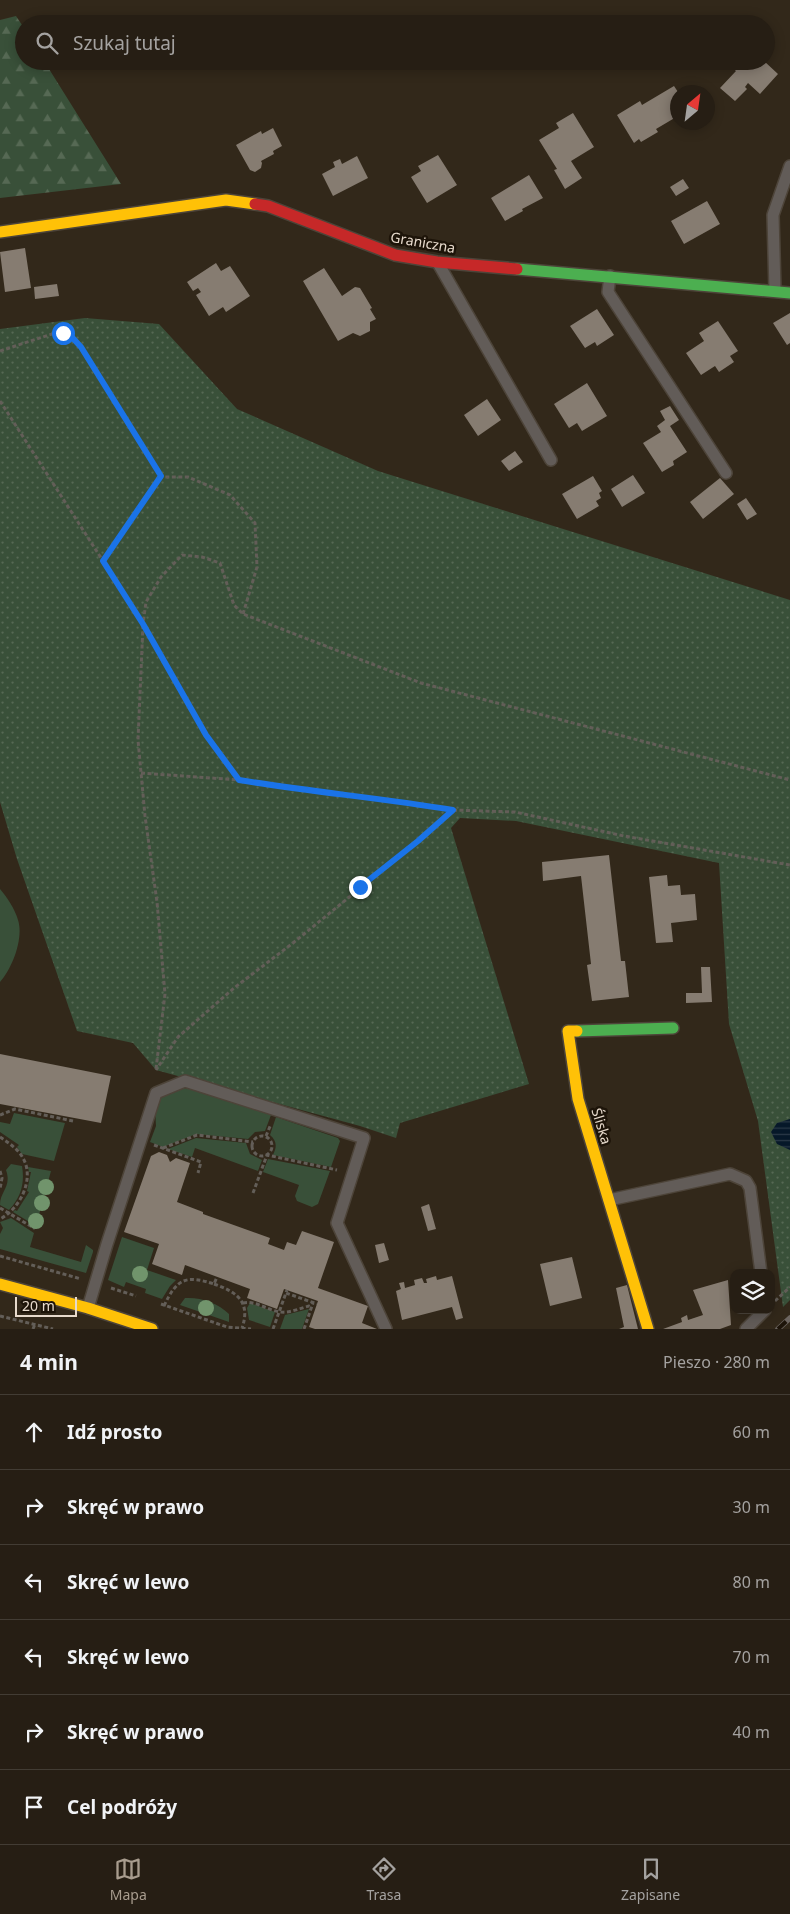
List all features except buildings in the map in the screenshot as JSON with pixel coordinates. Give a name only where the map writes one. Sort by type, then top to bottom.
[{"type":"street","name":"Graniczna","points":[[0,232],[226,200],[268,206],[395,255],[437,262],[790,293]]},
{"type":"street","name":"Śliska","points":[[648,1329],[578,1099],[568,1031],[673,1028]]},
{"type":"street","points":[[0,1284],[88,1308],[152,1329]]},
{"type":"lane","points":[[775,292],[773,214],[790,166]]},
{"type":"lane","points":[[437,262],[551,460]]},
{"type":"lane","points":[[610,276],[608,292],[726,473]]},
{"type":"lane","points":[[88,1308],[156,1093],[185,1081],[364,1138],[337,1223],[386,1329]]},
{"type":"lane","points":[[609,1200],[730,1174],[746,1180],[750,1188],[760,1269]]},
{"type":"lane","points":[[746,1329],[761,1314]]},
{"type":"path","points":[[0,351],[55,333],[69,334],[81,347],[161,476]]},
{"type":"path","points":[[0,401],[143,624],[206,735],[239,780]]},
{"type":"path","points":[[103,561],[161,476]]},
{"type":"path","points":[[161,476],[188,476],[230,495],[255,523],[257,567],[243,614]]},
{"type":"path","points":[[453,810],[418,841],[234,988],[178,1037],[156,1070],[165,994],[157,902],[138,740],[143,624],[146,602],[162,577],[182,555],[202,556],[220,564],[234,605],[243,614],[421,683],[790,780]]},
{"type":"path","points":[[141,773],[239,780],[295,789],[387,799],[453,810],[515,812],[624,836],[790,865]]},
{"type":"path","points":[[0,1114],[15,1109],[73,1121]]},
{"type":"path","points":[[163,1148],[197,1136],[253,1142],[260,1136],[270,1139],[272,1149],[266,1155],[253,1193]]},
{"type":"path","points":[[0,1137],[18,1151],[25,1160],[27,1173],[23,1195],[8,1214],[0,1219]]},
{"type":"path","points":[[140,1140],[201,1162],[198,1173]]},
{"type":"path","points":[[253,1142],[254,1152],[258,1155],[266,1155],[352,1173]]},
{"type":"path","points":[[0,1171],[2,1178],[0,1189]]},
{"type":"path","points":[[0,1208],[34,1228],[40,1225]]},
{"type":"path","points":[[214,1284],[217,1277]]},
{"type":"path","points":[[164,1306],[170,1293],[185,1280],[193,1278],[214,1284],[237,1294],[243,1302],[245,1321],[242,1329]]},
{"type":"path","points":[[775,1300],[790,1287]]},
{"type":"path","points":[[273,1329],[287,1291],[315,1303],[304,1329]]},
{"type":"path","points":[[243,1302],[249,1301],[280,1312],[312,1307]]},
{"type":"path","points":[[0,1316],[53,1329]]},
{"type":"path","points":[[33,1329],[35,1324]]},
{"type":"green space","points":[[15,16],[15,70],[50,70],[121,184],[0,198],[0,20]]},
{"type":"green space","points":[[85,318],[159,324],[237,409],[378,471],[790,600],[790,1300],[783,1307],[758,1121],[729,1024],[719,863],[516,821],[460,818],[451,828],[529,1084],[400,1123],[396,1138],[360,1126],[156,1070],[133,1043],[77,1031],[17,859],[0,802],[0,329]]},
{"type":"green space","points":[[0,889],[17,916],[19,935],[13,961],[0,982]]},
{"type":"green space","points":[[178,1088],[200,1089],[271,1115],[265,1131],[255,1132],[248,1139],[196,1134],[163,1147],[150,1142],[156,1126],[155,1108],[159,1099]]},
{"type":"green space","points":[[14,1113],[65,1123],[54,1161],[22,1154],[17,1147],[19,1145],[0,1132],[0,1122],[10,1124]]},
{"type":"green space","points":[[276,1117],[338,1138],[340,1141],[331,1167],[273,1155],[276,1144],[270,1135]]},
{"type":"green space","points":[[196,1138],[246,1143],[250,1154],[262,1160],[258,1171],[195,1148],[192,1157],[168,1149]]},
{"type":"green space","points":[[268,1159],[330,1171],[318,1204],[312,1207],[297,1201],[295,1196],[299,1185],[263,1172]]},
{"type":"green space","points":[[11,1164],[22,1166],[23,1178],[17,1200],[9,1210],[0,1205],[8,1181],[6,1170]]},
{"type":"green space","points":[[28,1167],[51,1171],[36,1226],[13,1212],[17,1211],[29,1192],[27,1191],[31,1172],[29,1172]]},
{"type":"green space","points":[[11,1218],[34,1233],[30,1247],[81,1262],[86,1245],[93,1250],[86,1273],[0,1249],[0,1234],[3,1228],[0,1222]]},
{"type":"green space","points":[[122,1237],[154,1248],[147,1270],[176,1280],[162,1299],[145,1293],[146,1289],[126,1282],[124,1287],[108,1280]]},
{"type":"green space","points":[[185,1298],[209,1302],[225,1310],[229,1314],[229,1322],[180,1305]]},
{"type":"green space","points":[[250,1303],[275,1312],[270,1327],[249,1320],[247,1308]]},
{"type":"green space","points":[[309,1309],[302,1329],[280,1329],[285,1315]]},
{"type":"water","points":[[790,1119],[790,1150],[777,1144],[771,1132],[777,1123]]},
{"type":"railway","points":[[778,1329],[790,1318]]},
{"type":"traffic: fast","points":[[517,269],[790,293]]},
{"type":"traffic: fast","points":[[577,1031],[673,1028]]},
{"type":"traffic: slow","points":[[0,232],[226,200],[255,204]]},
{"type":"traffic: slow","points":[[577,1031],[568,1031],[578,1099],[648,1329]]},
{"type":"traffic: slow","points":[[0,1284],[88,1308],[152,1329]]},
{"type":"traffic: jam","points":[[255,204],[268,206],[395,255],[437,262],[517,269]]},
{"type":"route","points":[[63,333],[69,334],[81,347],[161,476],[144,504],[103,561],[143,624],[206,735],[239,780],[295,789],[387,799],[453,810],[418,841],[360,887]]}]
